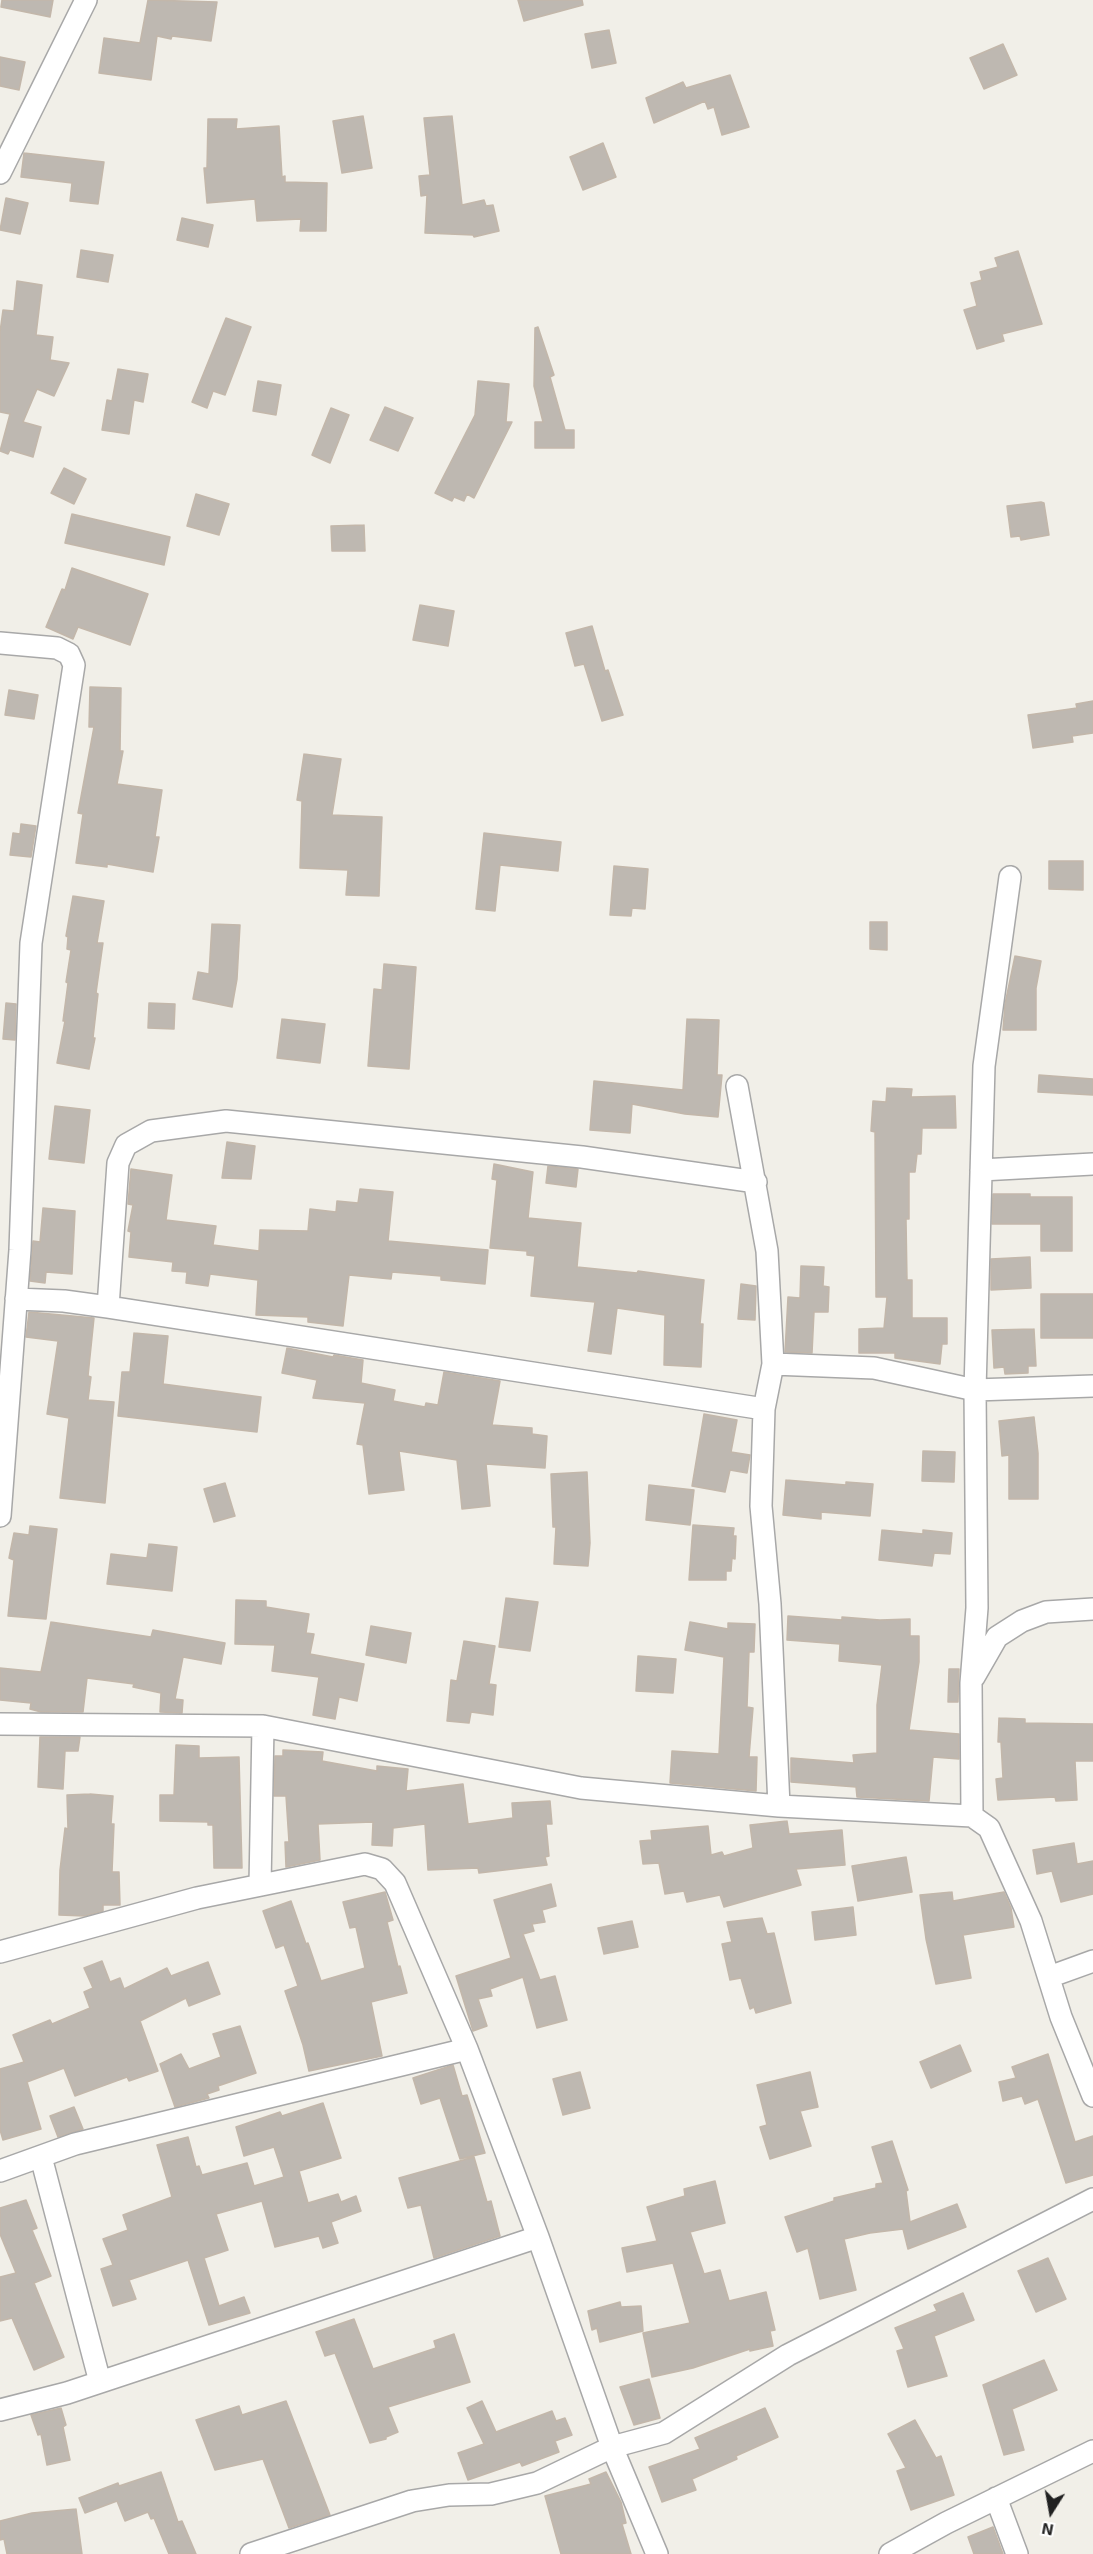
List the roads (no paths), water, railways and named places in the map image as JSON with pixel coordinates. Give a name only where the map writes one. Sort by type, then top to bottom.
[{"type":"street","points":[[0,173],[86,0]]},
{"type":"street","points":[[0,643],[57,648],[69,654],[74,665],[31,943],[16,1299],[0,1516]]},
{"type":"street","points":[[972,1816],[971,1683],[976,1608],[975,1390],[984,1066],[1011,877]]},
{"type":"street","points":[[737,1086],[767,1251],[773,1364],[764,1409],[761,1506],[770,1604],[779,1806]]},
{"type":"street","points":[[108,1307],[118,1163],[126,1145],[151,1131],[226,1121],[582,1157],[756,1182]]},
{"type":"street","points":[[981,1170],[1093,1164]]},
{"type":"street","points":[[16,1299],[64,1301],[108,1307],[764,1409]]},
{"type":"street","points":[[773,1364],[874,1368],[975,1390],[1093,1386]]},
{"type":"street","points":[[971,1683],[997,1637],[1022,1621],[1046,1612],[1093,1610]]},
{"type":"street","points":[[0,1724],[263,1726],[581,1788],[779,1806],[972,1816],[989,1828],[1031,1921],[1061,2017],[1093,2096]]},
{"type":"street","points":[[260,1885],[263,1726]]},
{"type":"street","points":[[0,1952],[196,1898],[365,1864],[382,1869],[394,1883],[467,2049],[538,2237],[612,2447],[657,2554]]},
{"type":"street","points":[[1049,1977],[1093,1961]]},
{"type":"street","points":[[0,2171],[75,2144],[467,2049]]},
{"type":"street","points":[[41,2157],[100,2382]]},
{"type":"street","points":[[251,2554],[412,2501],[449,2495],[491,2494],[537,2482],[612,2447],[664,2433],[788,2355],[1093,2199]]},
{"type":"street","points":[[0,2410],[67,2393],[538,2237]]},
{"type":"street","points":[[890,2554],[996,2498],[1093,2451]]},
{"type":"street","points":[[996,2498],[1017,2554]]}]
